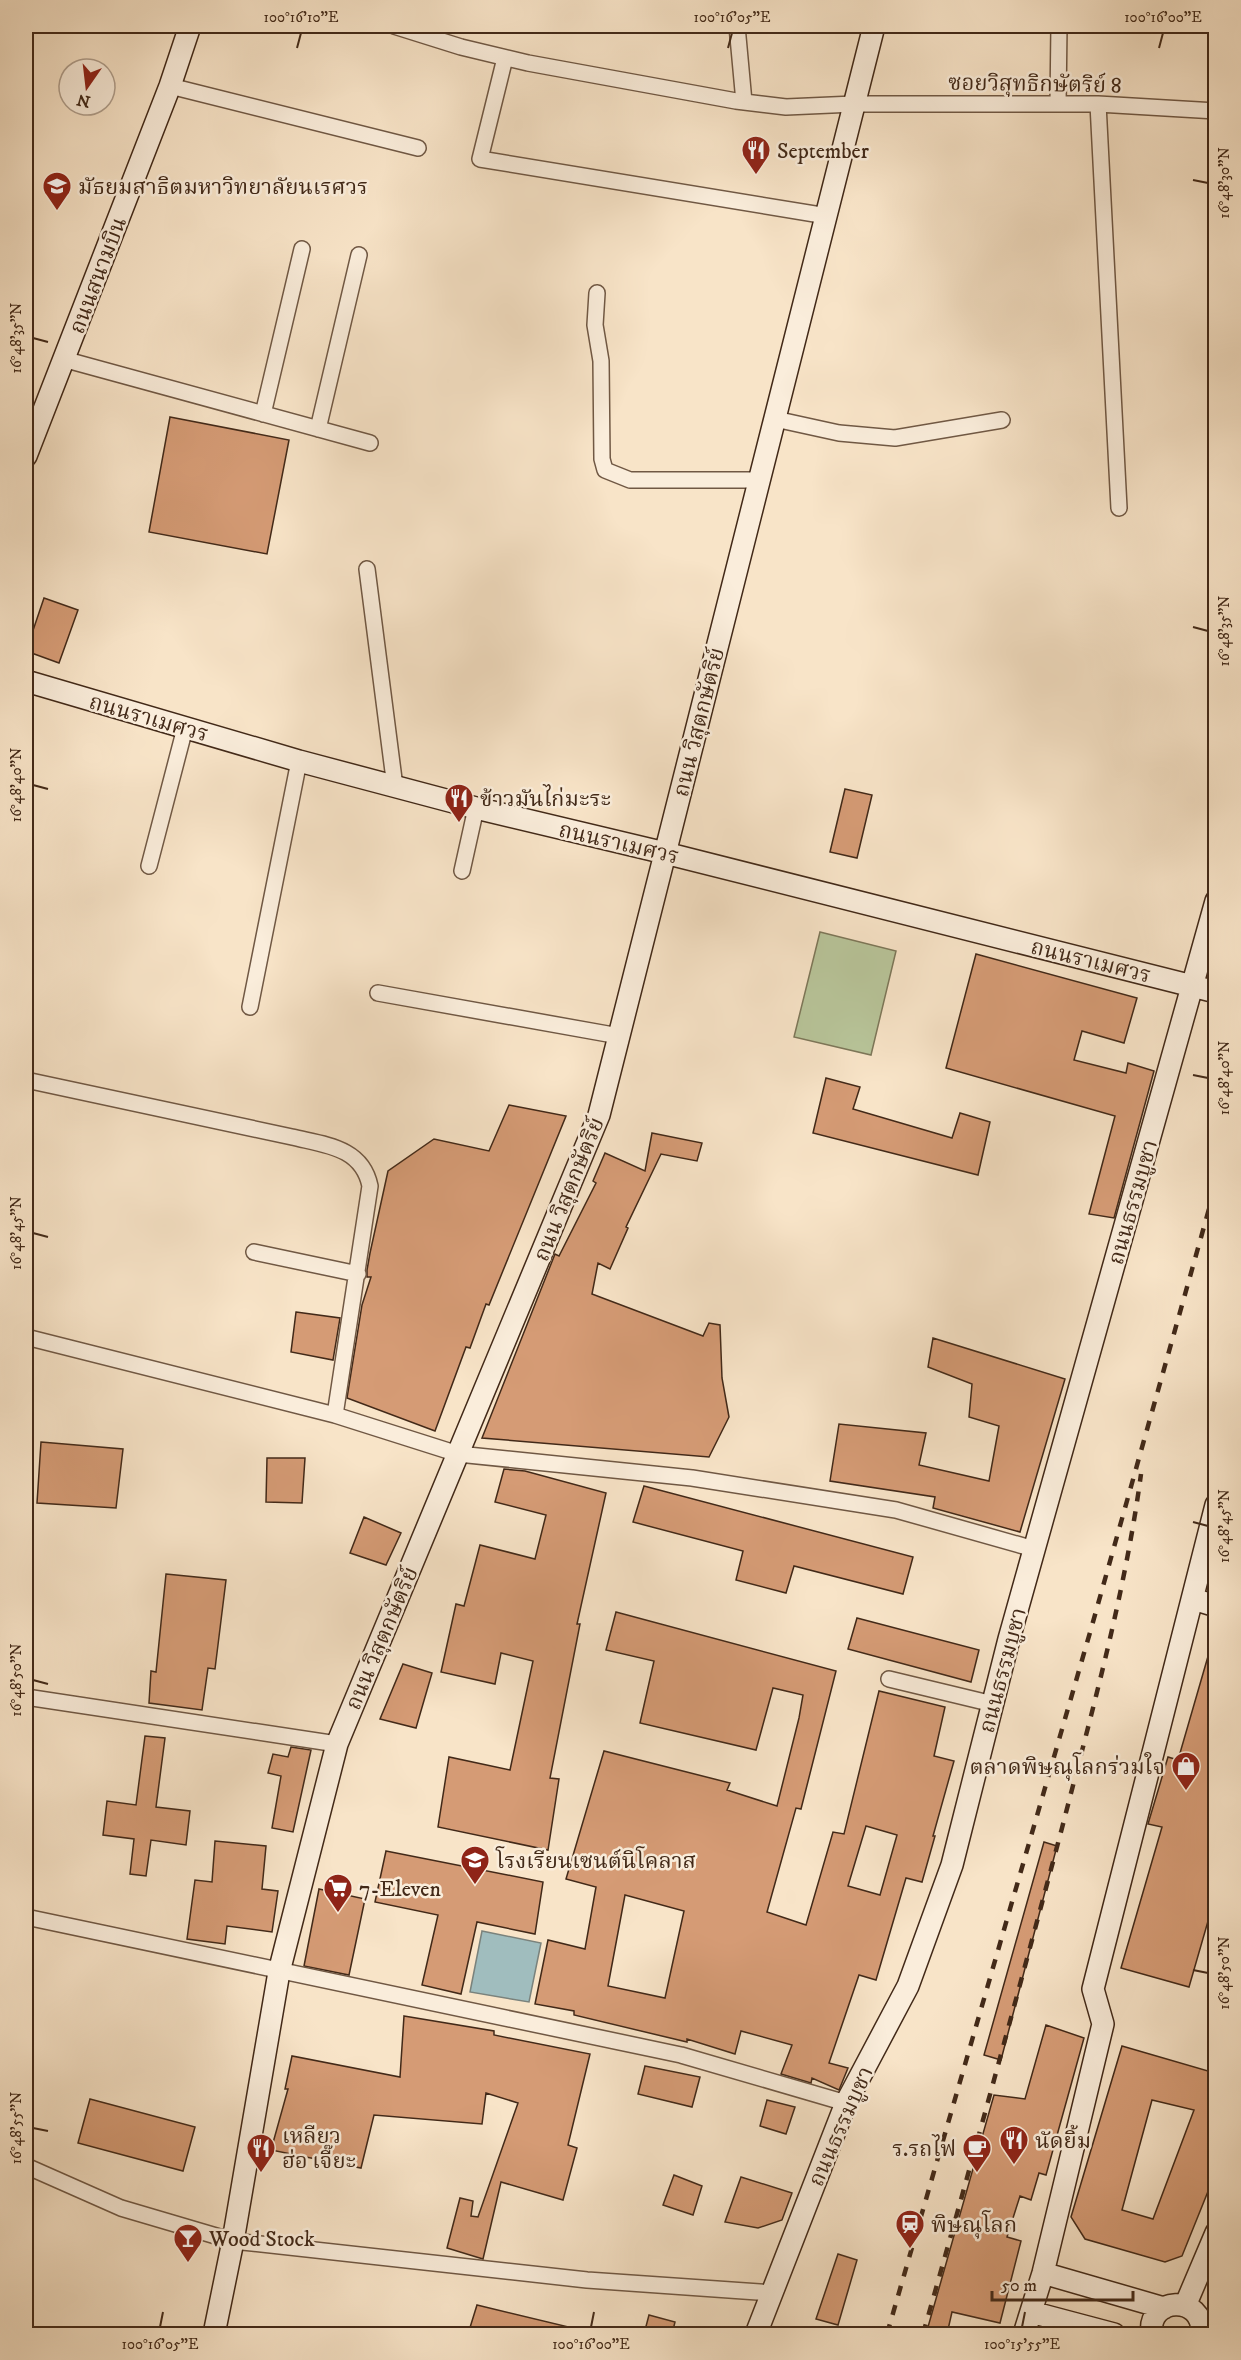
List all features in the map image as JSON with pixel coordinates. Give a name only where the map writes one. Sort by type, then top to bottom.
[{"type":"street","name":"ถนนสนามบิน","points":[[26,456],[170,86],[190,26]]},
{"type":"street","name":"ซอยวิสุทธิกษัตริย์ 8","points":[[394,26],[505,58],[744,102],[786,107],[854,104],[1098,104],[1215,111]]},
{"type":"street","points":[[737,26],[744,102]]},
{"type":"street","name":"ถนน วิสุตกษัตริย์","points":[[214,2334],[233,2241],[279,1972],[337,1744],[599,1115],[874,26]]},
{"type":"street","points":[[1058,104],[1059,26]]},
{"type":"street","points":[[505,58],[480,159],[827,216]]},
{"type":"street","points":[[170,86],[418,148]]},
{"type":"street","points":[[1098,104],[1119,508]]},
{"type":"street","points":[[262,414],[302,249]]},
{"type":"street","points":[[318,429],[359,255]]},
{"type":"street","points":[[597,293],[596,325],[601,361],[602,459],[605,470],[630,480],[759,480]]},
{"type":"street","points":[[63,359],[370,443]]},
{"type":"street","points":[[775,419],[839,434],[895,438],[1002,420]]},
{"type":"street","points":[[367,569],[396,787]]},
{"type":"street","name":"ถนนราเมศวร","points":[[26,681],[299,761],[476,808],[665,853],[1215,992]]},
{"type":"street","points":[[149,866],[185,728]]},
{"type":"street","points":[[250,1007],[299,761]]},
{"type":"street","points":[[462,871],[476,808]]},
{"type":"street","name":"ถนนธรรมบูชา","points":[[756,2334],[846,2103],[908,1986],[952,1864],[1035,1549],[1215,901]]},
{"type":"street","points":[[378,993],[619,1036]]},
{"type":"street","points":[[26,1080],[292,1137],[334,1147],[357,1158],[367,1171],[370,1186],[335,1415]]},
{"type":"street","points":[[254,1252],[358,1274]]},
{"type":"street","points":[[26,1337],[335,1415],[458,1454],[692,1478],[896,1509],[1035,1549]]},
{"type":"street","points":[[1024,2334],[1042,2273],[1102,2024],[1093,1989],[1215,1505]]},
{"type":"street","points":[[1193,1599],[1215,1606]]},
{"type":"street","points":[[889,1679],[993,1704]]},
{"type":"street","points":[[26,1697],[337,1744]]},
{"type":"street","points":[[26,1917],[681,2055],[846,2103]]},
{"type":"street","points":[[26,2166],[121,2208],[233,2241],[587,2280],[773,2293]]},
{"type":"street","points":[[1185,2306],[1215,2233]]},
{"type":"street","points":[[1042,2273],[1164,2308]]},
{"type":"street","points":[[1152,2334],[1152,2321],[1170,2305],[1185,2306],[1199,2316],[1202,2334]]},
{"type":"street","points":[[1031,2312],[1114,2334]]},
{"type":"green space","points":[[820,932],[896,951],[871,1055],[794,1037]]},
{"type":"water","points":[[482,1931],[541,1943],[529,2002],[470,1992]]},
{"type":"building","points":[[170,417],[289,440],[267,554],[149,532]]},
{"type":"building","points":[[44,598],[78,610],[59,663],[26,651]]},
{"type":"building","points":[[845,789],[872,795],[857,858],[830,852]]},
{"type":"building","points":[[976,954],[1137,998],[1124,1043],[1082,1031],[1074,1060],[1126,1073],[1128,1063],[1154,1071],[1114,1218],[1089,1214],[1115,1116],[946,1068]]},
{"type":"building","points":[[826,1078],[860,1087],[853,1109],[952,1138],[960,1113],[990,1122],[978,1175],[813,1133]]},
{"type":"building","points":[[509,1105],[566,1116],[489,1305],[486,1304],[470,1348],[466,1347],[435,1431],[347,1398],[362,1305],[371,1277],[367,1277],[370,1253],[388,1171],[434,1139],[489,1151]]},
{"type":"building","points":[[652,1133],[702,1143],[697,1161],[661,1154],[626,1227],[628,1228],[610,1269],[598,1263],[592,1294],[703,1336],[709,1323],[720,1325],[722,1378],[729,1417],[709,1457],[482,1438],[555,1254],[559,1256],[596,1183],[593,1181],[605,1153],[645,1171]]},
{"type":"building","points":[[296,1312],[340,1318],[333,1360],[291,1352]]},
{"type":"building","points":[[933,1338],[1065,1379],[1020,1532],[933,1508],[935,1497],[830,1481],[839,1424],[926,1433],[919,1465],[989,1481],[999,1426],[969,1417],[972,1384],[928,1367]]},
{"type":"building","points":[[41,1442],[123,1449],[116,1508],[37,1503]]},
{"type":"building","points":[[267,1458],[305,1458],[302,1503],[266,1502]]},
{"type":"building","points":[[504,1469],[525,1471],[606,1493],[577,1624],[580,1624],[550,1778],[559,1779],[548,1850],[438,1827],[449,1757],[510,1770],[533,1661],[501,1653],[495,1684],[441,1672],[456,1604],[464,1606],[480,1545],[535,1559],[546,1515],[495,1502]]},
{"type":"building","points":[[644,1486],[913,1557],[903,1594],[794,1566],[786,1593],[736,1580],[743,1551],[633,1522]]},
{"type":"building","points":[[364,1517],[401,1533],[386,1565],[350,1553]]},
{"type":"building","points":[[166,1574],[226,1580],[215,1669],[208,1668],[202,1710],[149,1703],[151,1671],[156,1672]]},
{"type":"building","points":[[616,1612],[836,1671],[801,1809],[796,1808],[767,1912],[806,1925],[833,1832],[844,1834],[879,1691],[945,1707],[934,1756],[954,1761],[933,1836],[935,1836],[922,1882],[906,1878],[876,1980],[859,1975],[829,2063],[848,2068],[839,2090],[812,2078],[811,2083],[781,2074],[792,2045],[741,2031],[735,2054],[687,2039],[687,2042],[574,2015],[574,2011],[535,2004],[548,1940],[585,1949],[596,1887],[566,1879],[604,1751],[730,1783],[727,1790],[777,1806],[799,1718],[803,1695],[773,1688],[756,1750],[640,1723],[654,1661],[606,1650]],"holes":[[[866,1826],[897,1835],[880,1895],[848,1886]],[[625,1895],[684,1911],[665,1998],[608,1986]]]},
{"type":"building","points":[[857,1618],[979,1650],[971,1682],[848,1649]]},
{"type":"building","name":"ตลาดพิษณุโลกร่วมใจ","points":[[1211,1646],[1215,1647],[1215,1897],[1189,1987],[1121,1968],[1162,1827],[1148,1824],[1168,1757],[1178,1760]]},
{"type":"building","points":[[403,1664],[432,1673],[416,1728],[380,1719]]},
{"type":"building","points":[[145,1736],[165,1738],[156,1807],[190,1811],[186,1845],[151,1840],[146,1876],[130,1874],[134,1839],[103,1835],[107,1801],[136,1805]]},
{"type":"building","points":[[291,1747],[311,1750],[293,1832],[272,1828],[281,1776],[268,1773],[273,1754],[288,1757]]},
{"type":"building","points":[[215,1841],[266,1846],[262,1889],[278,1891],[272,1932],[227,1926],[225,1944],[187,1939],[195,1880],[212,1882]]},
{"type":"building","points":[[1044,1842],[1057,1846],[1001,2060],[984,2055]]},
{"type":"building","points":[[386,1851],[543,1882],[535,1934],[477,1922],[461,1994],[422,1985],[438,1915],[375,1902]]},
{"type":"building","points":[[319,1889],[365,1899],[349,1975],[304,1966]]},
{"type":"building","points":[[404,2016],[494,2031],[494,2035],[590,2054],[568,2145],[577,2148],[563,2200],[501,2182],[483,2259],[447,2248],[460,2198],[473,2201],[471,2216],[478,2217],[518,2103],[486,2093],[482,2124],[374,2115],[361,2168],[271,2150],[288,2089],[285,2089],[292,2056],[400,2077]]},
{"type":"building","points":[[1046,2025],[1084,2038],[1046,2175],[1039,2173],[1031,2200],[1020,2196],[1007,2237],[1021,2241],[1000,2323],[952,2312],[947,2334],[926,2334],[994,2095],[1025,2099]]},
{"type":"building","points":[[1122,2046],[1215,2073],[1215,2174],[1182,2256],[1165,2262],[1085,2239],[1071,2217]],"holes":[[[1152,2100],[1194,2110],[1153,2219],[1122,2210]]]},
{"type":"building","points":[[645,2066],[700,2077],[692,2107],[638,2094]]},
{"type":"building","points":[[90,2099],[195,2127],[183,2171],[78,2143]]},
{"type":"building","points":[[767,2100],[795,2107],[786,2134],[760,2126]]},
{"type":"building","points":[[674,2175],[702,2186],[693,2215],[663,2205]]},
{"type":"building","points":[[741,2177],[792,2193],[782,2220],[758,2228],[725,2222]]},
{"type":"building","points":[[838,2254],[857,2260],[838,2325],[816,2319]]},
{"type":"building","points":[[477,2305],[577,2329],[577,2334],[468,2334]]},
{"type":"building","points":[[649,2315],[675,2322],[672,2334],[644,2334]]},
{"type":"railway","points":[[887,2334],[1091,1629],[1216,1184]]},
{"type":"railway","points":[[923,2334],[1011,2018],[1096,1696],[1117,1608],[1141,1474]]},
{"type":"place","name":"September","points":[[756,176]]},
{"type":"place","name":"มัธยมสาธิตมหาวิทยาลัยนเรศวร","points":[[57,212]]},
{"type":"place","name":"ข้าวมันไก่มะระ","points":[[459,824]]},
{"type":"place","name":"ตลาดพิษณุโลกร่วมใจ","points":[[1186,1792]]},
{"type":"place","name":"โรงเรียนเซนต์นิโคลาส","points":[[475,1886]]},
{"type":"place","name":"7-Eleven","points":[[338,1914]]},
{"type":"place","name":"นัดยิ้ม","points":[[1014,2166]]},
{"type":"place","name":"เหลียว ฮ่อ เจี๊ยะ","points":[[261,2174]]},
{"type":"place","name":"ร.รถไฟ","points":[[977,2174]]},
{"type":"place","name":"พิษณุโลก","points":[[910,2250]]},
{"type":"place","name":"Wood Stock","points":[[188,2264]]}]
